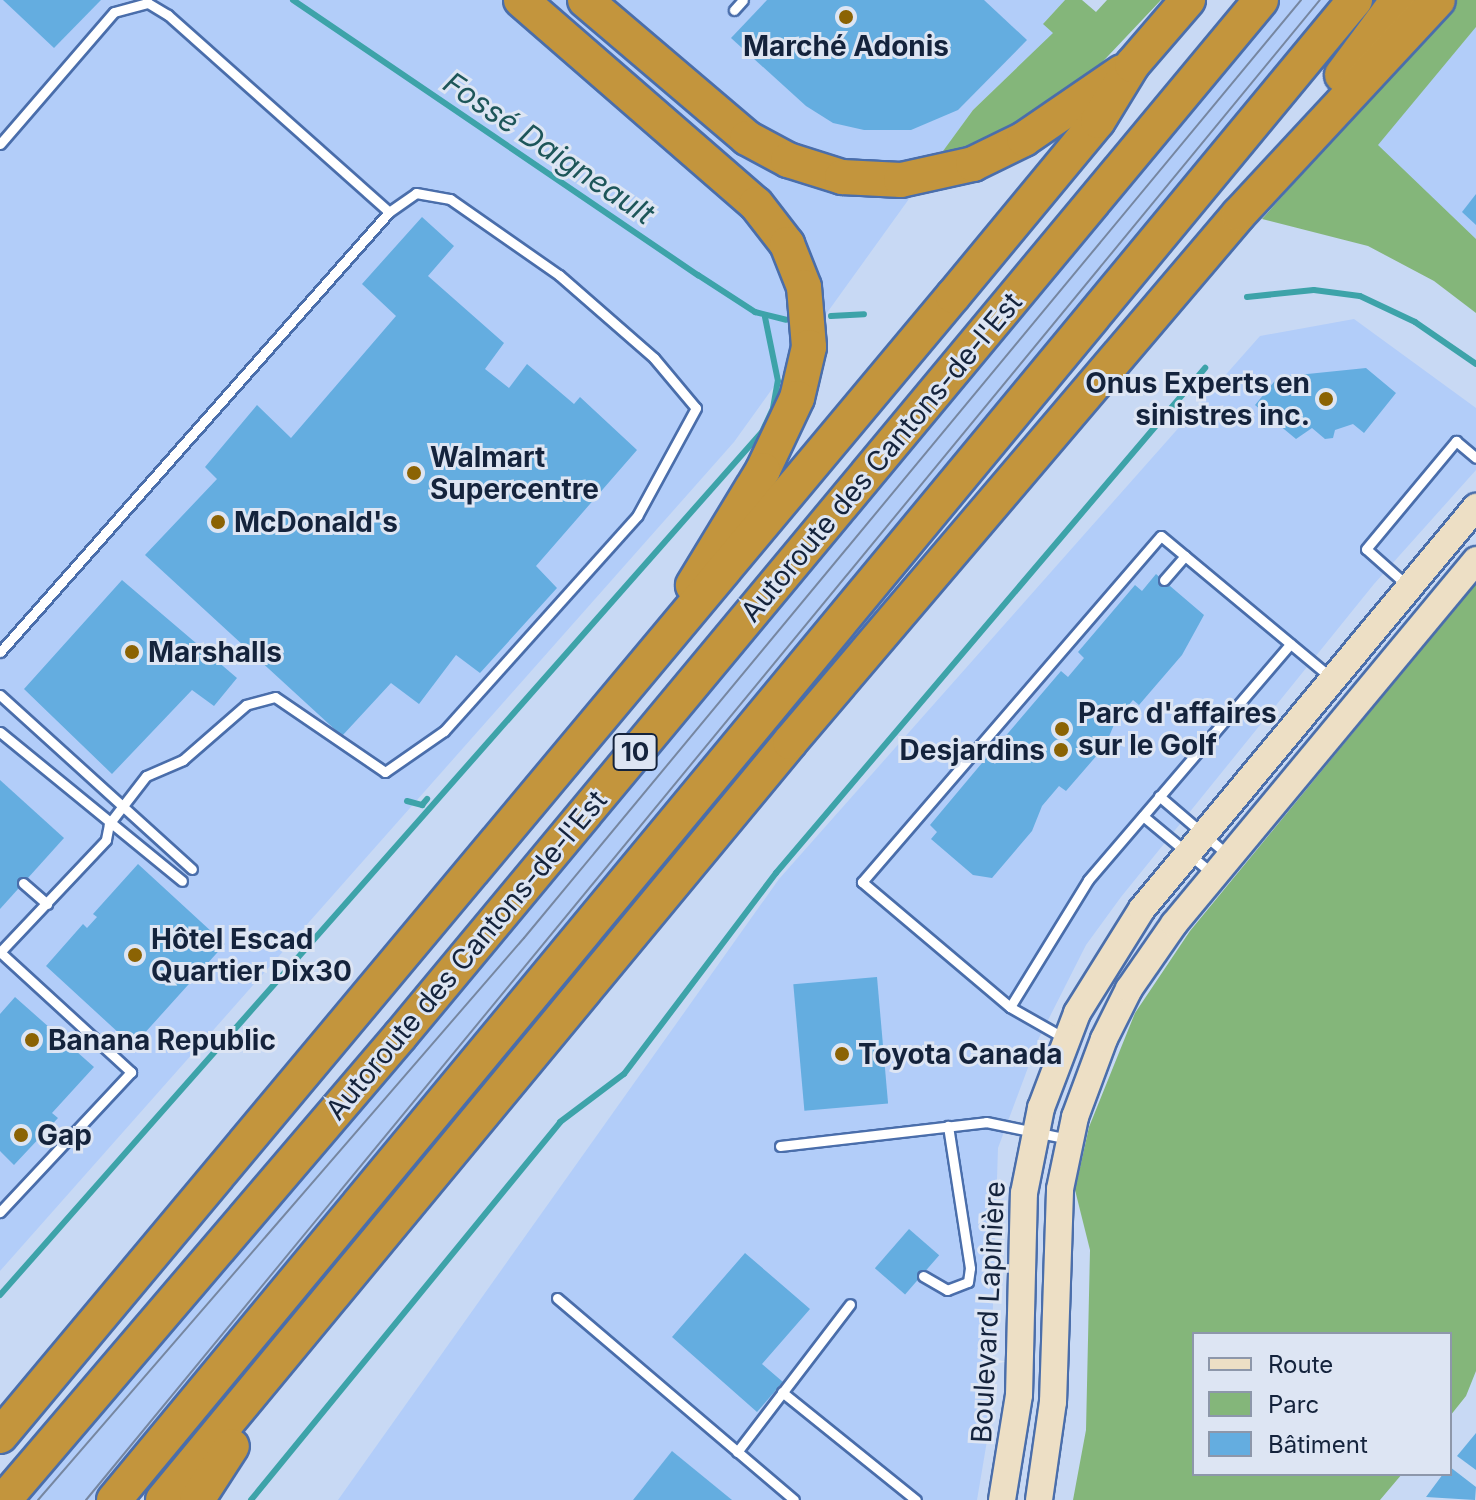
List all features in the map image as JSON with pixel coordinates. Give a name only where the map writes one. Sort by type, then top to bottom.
[{"type":"highway","points":[[521,0],[762,210],[794,259],[807,302],[807,365],[790,416],[655,655]]},
{"type":"highway","points":[[585,0],[747,138],[788,160],[842,177],[919,178],[982,161],[1024,139],[1132,65]]},
{"type":"highway","points":[[0,1436],[1098,121],[1132,65],[1188,0]]},
{"type":"highway","name":"Autoroute des Cantons-de-l'Est","points":[[4,1500],[400,1036],[1261,0]]},
{"type":"highway","name":"10","points":[[114,1500],[1355,0]]},
{"type":"highway","points":[[1239,214],[1398,0]]},
{"type":"highway","points":[[163,1500],[790,742],[1239,214],[1438,0]]},
{"type":"highway","points":[[197,1500],[318,1311]]},
{"type":"main road","name":"Boulevard Lapinière","points":[[1002,1500],[1018,1405],[1021,1221],[1035,1131],[1066,1039],[1115,945],[1195,843],[1476,507]]},
{"type":"main road","points":[[1039,1500],[1053,1402],[1056,1227],[1069,1139],[1088,1076],[1122,1002],[1153,952],[1476,560]]},
{"type":"lane","points":[[734,10],[743,0]]},
{"type":"lane","points":[[0,144],[114,12],[148,3],[168,15],[389,212]]},
{"type":"lane","points":[[0,652],[389,212],[416,193],[450,199],[559,275],[654,358],[696,408],[637,516],[444,731],[385,772],[293,705],[260,698],[246,705],[183,760],[146,776],[109,824],[106,840],[0,952],[131,1072],[0,1212]]},
{"type":"lane","points":[[1409,587],[1366,549],[1456,441],[1476,458]]},
{"type":"lane","points":[[1066,1039],[1010,1007],[862,882],[1161,536],[1332,680]]},
{"type":"lane","points":[[1164,580],[1185,556]]},
{"type":"lane","points":[[1010,1007],[1059,921],[1159,796],[1290,644]]},
{"type":"lane","points":[[0,695],[124,803],[139,824],[192,869]]},
{"type":"lane","points":[[0,732],[182,881]]},
{"type":"lane","points":[[1159,796],[1195,843],[1222,866]]},
{"type":"lane","points":[[1143,816],[1195,843],[1222,866]]},
{"type":"lane","points":[[23,883],[47,904]]},
{"type":"lane","points":[[780,1146],[994,1123],[1069,1139]]},
{"type":"lane","points":[[923,1276],[947,1290],[968,1282],[970,1268],[948,1126]]},
{"type":"lane","points":[[557,1298],[794,1500]]},
{"type":"lane","points":[[737,1452],[850,1304]]},
{"type":"lane","points":[[782,1392],[916,1500]]},
{"type":"shaded area","points":[[0,0],[1065,0],[1044,23],[1054,33],[973,110],[734,442],[0,1271]]},
{"type":"shaded area","points":[[1280,0],[1334,0],[95,1500],[30,1500],[910,451]]},
{"type":"shaded area","points":[[1476,27],[1476,239],[1377,145]]},
{"type":"shaded area","points":[[1354,319],[1476,408],[1476,470],[1374,584],[1121,897],[1086,945],[1039,1038],[998,1148],[989,1429],[977,1500],[338,1500],[779,879],[1260,336]]},
{"type":"green space","points":[[1065,0],[1082,0],[1096,12],[1107,0],[1161,0],[1091,74],[991,145],[935,162],[973,110],[1053,33],[1043,24]]},
{"type":"green space","points":[[1457,0],[1476,0],[1476,27],[1378,145],[1476,239],[1476,313],[1434,281],[1368,246],[1262,219]]},
{"type":"green space","points":[[1476,583],[1476,1371],[1466,1396],[1452,1414],[1452,1332],[1192,1332],[1192,1476],[1400,1476],[1380,1500],[1073,1500],[1086,1430],[1090,1250],[1075,1190],[1089,1127],[1135,1013],[1190,931]]},
{"type":"building","points":[[3,0],[101,0],[54,48]]},
{"type":"building","points":[[767,0],[984,0],[1027,40],[958,110],[911,130],[864,130],[833,123],[806,106],[731,38]]},
{"type":"building","points":[[1476,194],[1476,225],[1462,212]]},
{"type":"building","name":"Walmart Supercentre","points":[[422,217],[454,246],[428,276],[504,343],[485,369],[509,388],[527,364],[574,404],[580,397],[637,450],[536,566],[557,588],[480,673],[456,655],[419,704],[391,683],[342,736],[145,555],[217,479],[205,467],[257,405],[291,438],[396,316],[362,284]]},
{"type":"building","name":"Onus Experts en sinistres inc.","points":[[1366,368],[1396,393],[1364,433],[1353,424],[1335,430],[1333,438],[1325,439],[1312,428],[1296,439],[1255,405],[1278,377]]},
{"type":"building","name":"Parc d'affaires sur le Golf","points":[[1156,574],[1204,615],[1182,655],[1139,705],[1133,700],[1116,720],[1105,746],[1066,791],[1059,786],[1042,806],[1032,831],[992,878],[973,875],[931,839],[937,832],[930,825],[987,757],[995,764],[1010,745],[1003,739],[1061,671],[1068,677],[1084,658],[1078,652],[1135,585],[1142,591]]},
{"type":"building","name":"Marshalls","points":[[122,580],[237,678],[214,706],[192,690],[112,774],[24,689]]},
{"type":"building","points":[[0,780],[64,838],[0,909]]},
{"type":"building","name":"Hôtel Escad Quartier Dix30","points":[[138,864],[225,944],[133,1046],[46,966],[83,924],[87,928],[97,917],[93,914]]},
{"type":"building","name":"Toyota Canada","points":[[877,977],[888,1104],[804,1111],[793,984]]},
{"type":"building","name":"Banana Republic","points":[[15,997],[94,1067],[52,1113],[58,1118],[14,1165],[0,1151],[0,1014]]},
{"type":"building","points":[[909,1229],[939,1255],[905,1294],[875,1268]]},
{"type":"building","points":[[745,1253],[810,1309],[762,1364],[783,1382],[757,1412],[672,1337]]},
{"type":"building","points":[[1476,1433],[1476,1470],[1457,1456]]},
{"type":"building","points":[[672,1451],[732,1500],[633,1500]]},
{"type":"building","points":[[1452,1469],[1476,1487],[1475,1500],[1426,1497],[1442,1476],[1452,1476]]},
{"type":"waterway","name":"Fossé Daigneault","points":[[293,0],[755,312],[786,320]]},
{"type":"waterway","name":"Fossé Daigneault","points":[[1247,297],[1314,290],[1360,296],[1415,322],[1476,364]]},
{"type":"waterway","name":"Fossé Daigneault","points":[[831,316],[864,314]]},
{"type":"waterway","points":[[0,1295],[762,432],[773,408],[778,381],[765,317]]},
{"type":"waterway","points":[[251,1500],[560,1122],[624,1074],[776,873],[1205,368]]},
{"type":"waterway","name":"Fossé Daigneault","points":[[407,801],[422,805],[427,799]]},
{"type":"tram line","points":[[38,1500],[524,938],[1301,0]]},
{"type":"tram line","points":[[86,1500],[1320,0]]},
{"type":"place","name":"Marché Adonis","points":[[846,17]]},
{"type":"place","name":"Onus Experts en sinistres inc.","points":[[1326,399]]},
{"type":"place","name":"Walmart Supercentre","points":[[414,473]]},
{"type":"place","name":"McDonald's","points":[[218,522]]},
{"type":"place","name":"Marshalls","points":[[132,652]]},
{"type":"place","name":"Parc d'affaires sur le Golf","points":[[1062,729]]},
{"type":"place","name":"Desjardins","points":[[1061,750]]},
{"type":"place","name":"Hôtel Escad Quartier Dix30","points":[[135,955]]},
{"type":"place","name":"Banana Republic","points":[[32,1040]]},
{"type":"place","name":"Toyota Canada","points":[[842,1054]]},
{"type":"place","name":"Gap","points":[[21,1135]]}]
